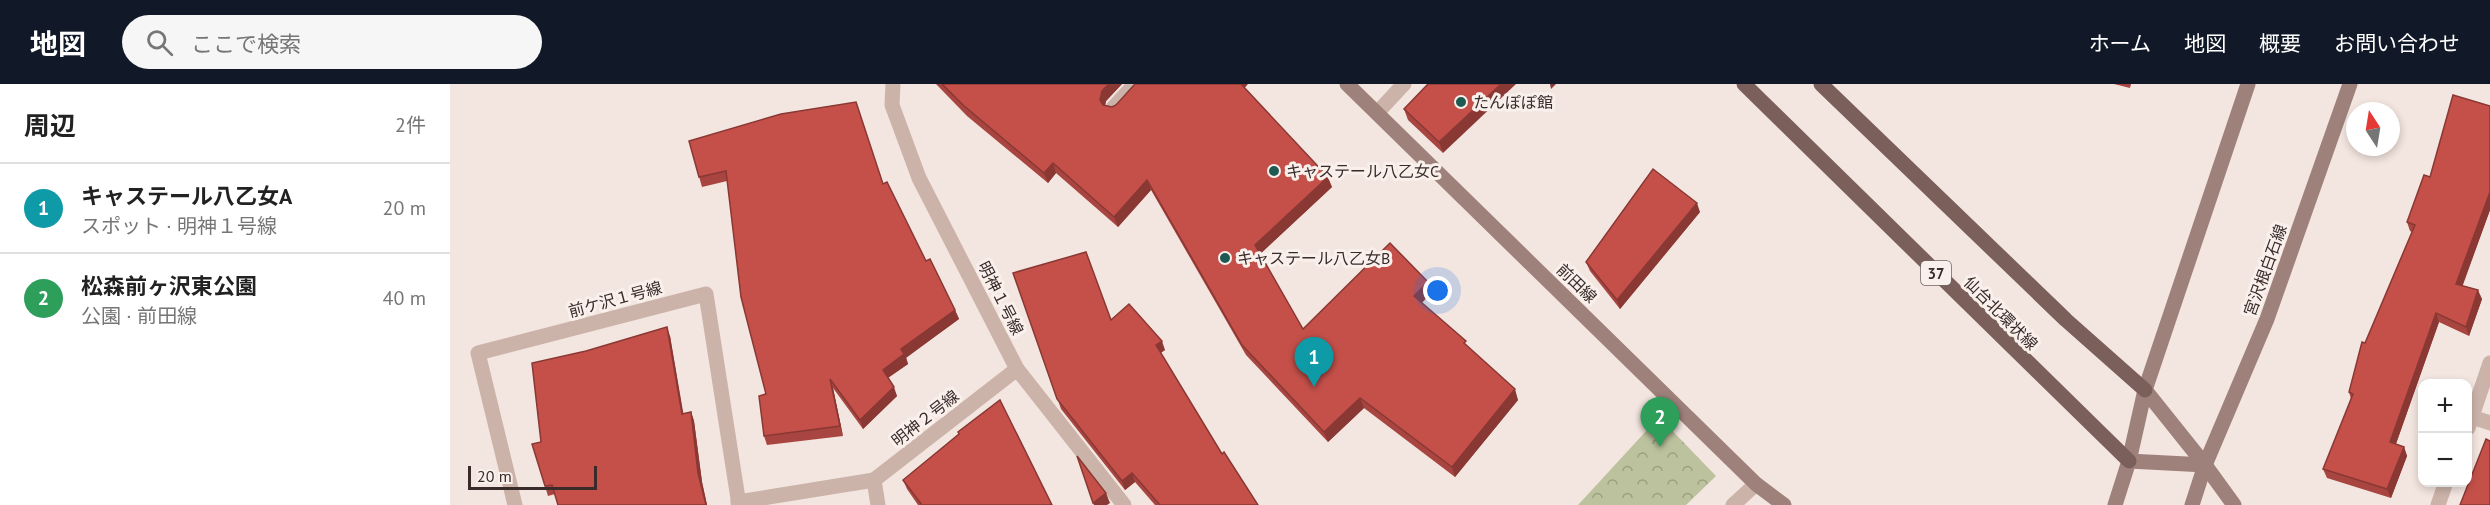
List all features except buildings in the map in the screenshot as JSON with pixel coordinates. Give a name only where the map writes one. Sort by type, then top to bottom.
[{"type":"main road","name":"仙台北環状線","points":[[1744,84],[2129,461]]},
{"type":"main road","points":[[1821,84],[2066,320],[2145,390]]},
{"type":"street","name":"明神１号線","points":[[893,84],[892,105],[919,178],[1017,369],[1124,505]]},
{"type":"street","points":[[1113,108],[1135,84]]},
{"type":"street","name":"前田線","points":[[1347,84],[1756,484],[1784,505]]},
{"type":"street","points":[[1377,113],[1404,84]]},
{"type":"street","points":[[2115,505],[2129,461],[2145,390],[2248,84]]},
{"type":"street","name":"宮沢根白石線","points":[[2192,505],[2205,465],[2267,320],[2350,84]]},
{"type":"street","name":"前ケ沢１号線","points":[[515,505],[478,353],[706,294],[739,503]]},
{"type":"street","points":[[2472,416],[2490,363]]},
{"type":"street","name":"明神２号線","points":[[874,480],[1017,369]]},
{"type":"street","points":[[2145,390],[2234,505]]},
{"type":"street","points":[[2472,422],[2490,423]]},
{"type":"street","points":[[2129,461],[2205,465]]},
{"type":"street","points":[[739,503],[874,480],[879,505]]},
{"type":"street","points":[[1733,505],[1756,484]]},
{"type":"street","points":[[2438,505],[2445,487]]},
{"type":"green space","points":[[1659,417],[1716,476],[1686,505],[1578,505]]},
{"type":"place","name":"たんぽぽ館","points":[[1461,102]]},
{"type":"place","name":"キャステール八乙女C","points":[[1274,171]]},
{"type":"place","name":"キャステール八乙女B","points":[[1225,258]]},
{"type":"place","name":"キャステール八乙女A","points":[[1314,387]]},
{"type":"place","name":"松森前ヶ沢東公園","points":[[1660,447]]}]
